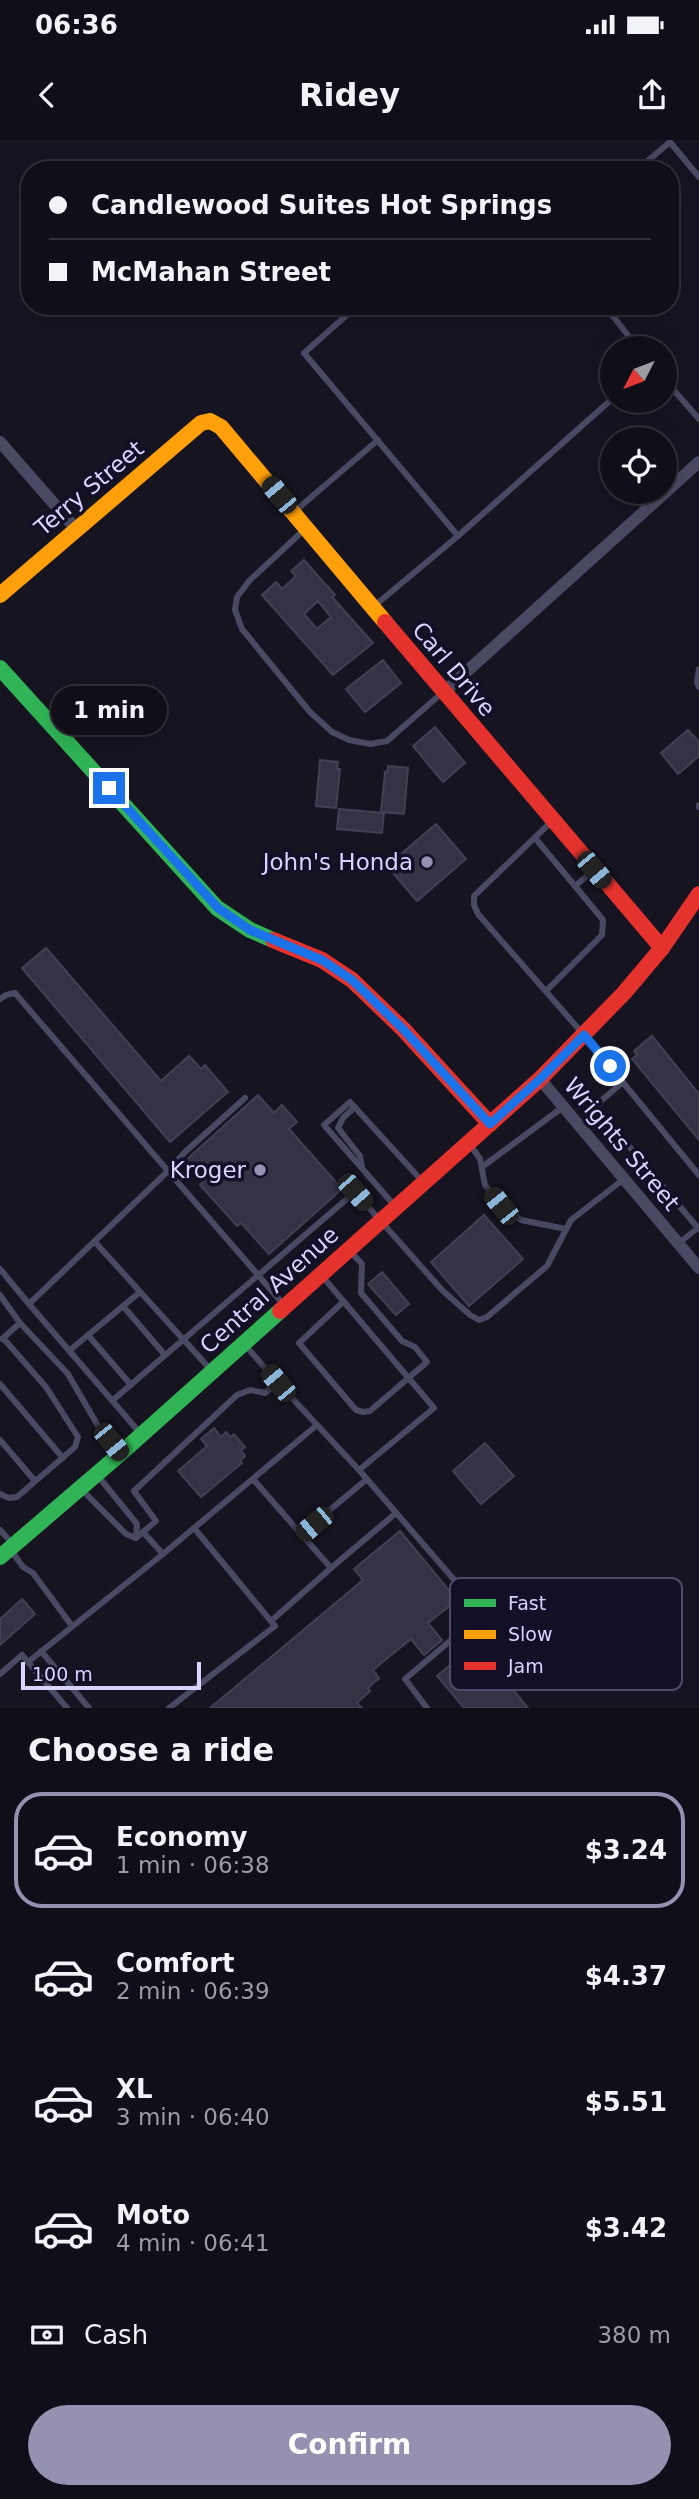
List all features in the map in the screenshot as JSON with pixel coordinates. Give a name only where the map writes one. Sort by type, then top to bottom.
[{"type":"street","name":"Carl Drive","points":[[210,421],[221,427],[643,929],[662,948]]},
{"type":"street","name":"Terry Street","points":[[0,594],[201,423],[210,421]]},
{"type":"street","points":[[0,442],[76,528]]},
{"type":"street","points":[[444,692],[699,462]]},
{"type":"street","points":[[0,668],[218,908],[250,930],[322,960],[352,980],[403,1029],[490,1124]]},
{"type":"street","name":"Central Avenue","points":[[8,1550],[120,1454],[540,1079],[624,993],[662,948],[699,894]]},
{"type":"street","name":"Wrights Street","points":[[540,1079],[699,1268]]},
{"type":"lane","points":[[648,161],[670,142],[699,177]]},
{"type":"lane","points":[[346,315],[304,353],[458,536]]},
{"type":"lane","points":[[612,315],[629,336]]},
{"type":"lane","points":[[677,393],[699,418]]},
{"type":"lane","points":[[373,607],[458,536],[600,410]]},
{"type":"lane","points":[[293,512],[378,440]]},
{"type":"lane","points":[[306,528],[249,580],[237,597],[235,610],[242,629],[310,712],[332,732],[349,740],[370,744],[387,741],[444,692]]},
{"type":"lane","points":[[699,670],[699,687]]},
{"type":"lane","points":[[553,821],[474,896],[474,905],[478,914],[584,1035],[699,1175]]},
{"type":"lane","points":[[535,838],[603,920],[602,934],[546,991]]},
{"type":"lane","points":[[575,886],[594,870]]},
{"type":"lane","points":[[0,999],[15,993],[285,1306]]},
{"type":"lane","points":[[623,1082],[595,1106],[699,1227],[678,1244]]},
{"type":"lane","points":[[29,1304],[185,1152],[245,1098]]},
{"type":"lane","points":[[396,1208],[324,1125],[350,1102],[424,1183]]},
{"type":"lane","points":[[355,1107],[343,1118],[338,1128],[360,1156],[362,1168]]},
{"type":"lane","points":[[482,1167],[563,1107]]},
{"type":"lane","points":[[469,1143],[480,1158],[485,1185],[501,1206],[521,1220],[566,1229]]},
{"type":"lane","points":[[113,1400],[355,1192],[442,1290],[479,1320],[487,1317],[547,1266],[566,1229],[579,1214],[624,1179]]},
{"type":"lane","points":[[95,1242],[212,1371]]},
{"type":"lane","points":[[343,1302],[299,1343],[356,1410],[370,1411],[427,1362],[415,1347],[402,1340],[361,1293],[362,1264],[349,1250]]},
{"type":"lane","points":[[0,1269],[141,1434]]},
{"type":"lane","points":[[320,1275],[433,1408],[359,1469]]},
{"type":"lane","points":[[69,1350],[140,1292]]},
{"type":"lane","points":[[0,1295],[20,1322],[68,1374],[101,1430],[120,1454]]},
{"type":"lane","points":[[123,1306],[165,1355]]},
{"type":"lane","points":[[0,1494],[9,1498],[16,1497],[75,1447],[78,1437],[46,1387],[1,1339],[20,1322]]},
{"type":"lane","points":[[88,1335],[131,1385]]},
{"type":"lane","points":[[244,1343],[359,1469],[452,1578]]},
{"type":"lane","points":[[136,1538],[156,1521],[134,1491],[237,1395],[250,1390],[265,1393],[278,1383]]},
{"type":"lane","points":[[0,1384],[63,1458]]},
{"type":"lane","points":[[28,1662],[317,1425]]},
{"type":"lane","points":[[0,1440],[35,1481]]},
{"type":"lane","points":[[96,1474],[137,1524],[136,1538]]},
{"type":"lane","points":[[253,1479],[331,1569]]},
{"type":"lane","points":[[301,1534],[367,1479]]},
{"type":"lane","points":[[79,1488],[126,1534],[136,1538]]},
{"type":"lane","points":[[271,1621],[397,1513]]},
{"type":"lane","points":[[169,1708],[275,1626],[194,1528]]},
{"type":"lane","points":[[0,1530],[8,1550],[23,1567],[33,1573],[72,1626]]},
{"type":"lane","points":[[143,1532],[163,1554]]},
{"type":"lane","points":[[427,1708],[405,1679],[450,1642]]},
{"type":"lane","points":[[41,1651],[89,1708]]},
{"type":"lane","points":[[0,1674],[22,1655],[67,1708]]},
{"type":"building","points":[[304,560],[335,595],[332,597],[373,643],[333,675],[262,595],[276,582],[282,589],[296,576],[291,571]],"holes":[[[318,601],[331,617],[317,629],[304,614]]]},
{"type":"building","points":[[383,660],[401,683],[365,712],[346,689]]},
{"type":"building","points":[[435,727],[465,763],[443,782],[413,746]]},
{"type":"building","points":[[688,730],[699,742],[699,756],[678,774],[661,753]]},
{"type":"building","points":[[320,760],[338,762],[337,769],[340,769],[336,808],[316,806]]},
{"type":"building","points":[[388,766],[408,768],[404,814],[381,812]]},
{"type":"building","points":[[339,809],[384,813],[382,833],[337,829]]},
{"type":"building","name":"John's Honda","points":[[436,824],[466,859],[417,901],[387,866]]},
{"type":"building","points":[[46,948],[161,1081],[189,1056],[201,1069],[205,1065],[228,1092],[170,1142],[22,968]]},
{"type":"building","points":[[652,1036],[699,1094],[699,1140],[632,1059],[637,1055],[634,1051]]},
{"type":"building","name":"Kroger","points":[[258,1095],[274,1113],[282,1105],[297,1122],[289,1129],[342,1189],[269,1254],[241,1223],[237,1226],[200,1185],[204,1181],[186,1160]]},
{"type":"building","points":[[484,1215],[523,1259],[469,1306],[431,1262]]},
{"type":"building","points":[[382,1272],[409,1304],[396,1315],[368,1284]]},
{"type":"building","points":[[214,1428],[221,1437],[226,1432],[230,1437],[234,1434],[245,1447],[241,1450],[245,1456],[240,1461],[242,1463],[201,1497],[178,1471],[207,1446],[201,1439]]},
{"type":"building","points":[[485,1443],[514,1476],[481,1504],[453,1471]]},
{"type":"building","points":[[400,1531],[450,1592],[450,1606],[428,1623],[442,1640],[424,1655],[411,1639],[373,1670],[379,1678],[357,1703],[362,1708],[210,1708],[363,1580],[354,1569]]},
{"type":"building","points":[[22,1599],[35,1614],[0,1645],[0,1619]]},
{"type":"building","points":[[450,1665],[450,1690],[513,1690],[528,1708],[464,1708],[437,1676]]},
{"type":"traffic: fast","points":[[0,668],[217,908],[250,930],[273,940]]},
{"type":"traffic: fast","points":[[0,1557],[280,1311]]},
{"type":"traffic: slow","points":[[0,595],[201,423],[210,421],[221,427],[385,622]]},
{"type":"traffic: jam","points":[[385,622],[662,948]]},
{"type":"traffic: jam","points":[[280,1311],[540,1079],[624,993],[662,948],[699,894]]},
{"type":"traffic: jam","points":[[273,940],[322,960],[352,980],[403,1029],[490,1124]]},
{"type":"place","name":"John's Honda","points":[[427,862]]},
{"type":"place","name":"Kroger","points":[[260,1170]]},
{"type":"route","points":[[109,788],[218,908],[250,930],[322,960],[352,980],[403,1029],[490,1124],[584,1035],[610,1066]]}]
